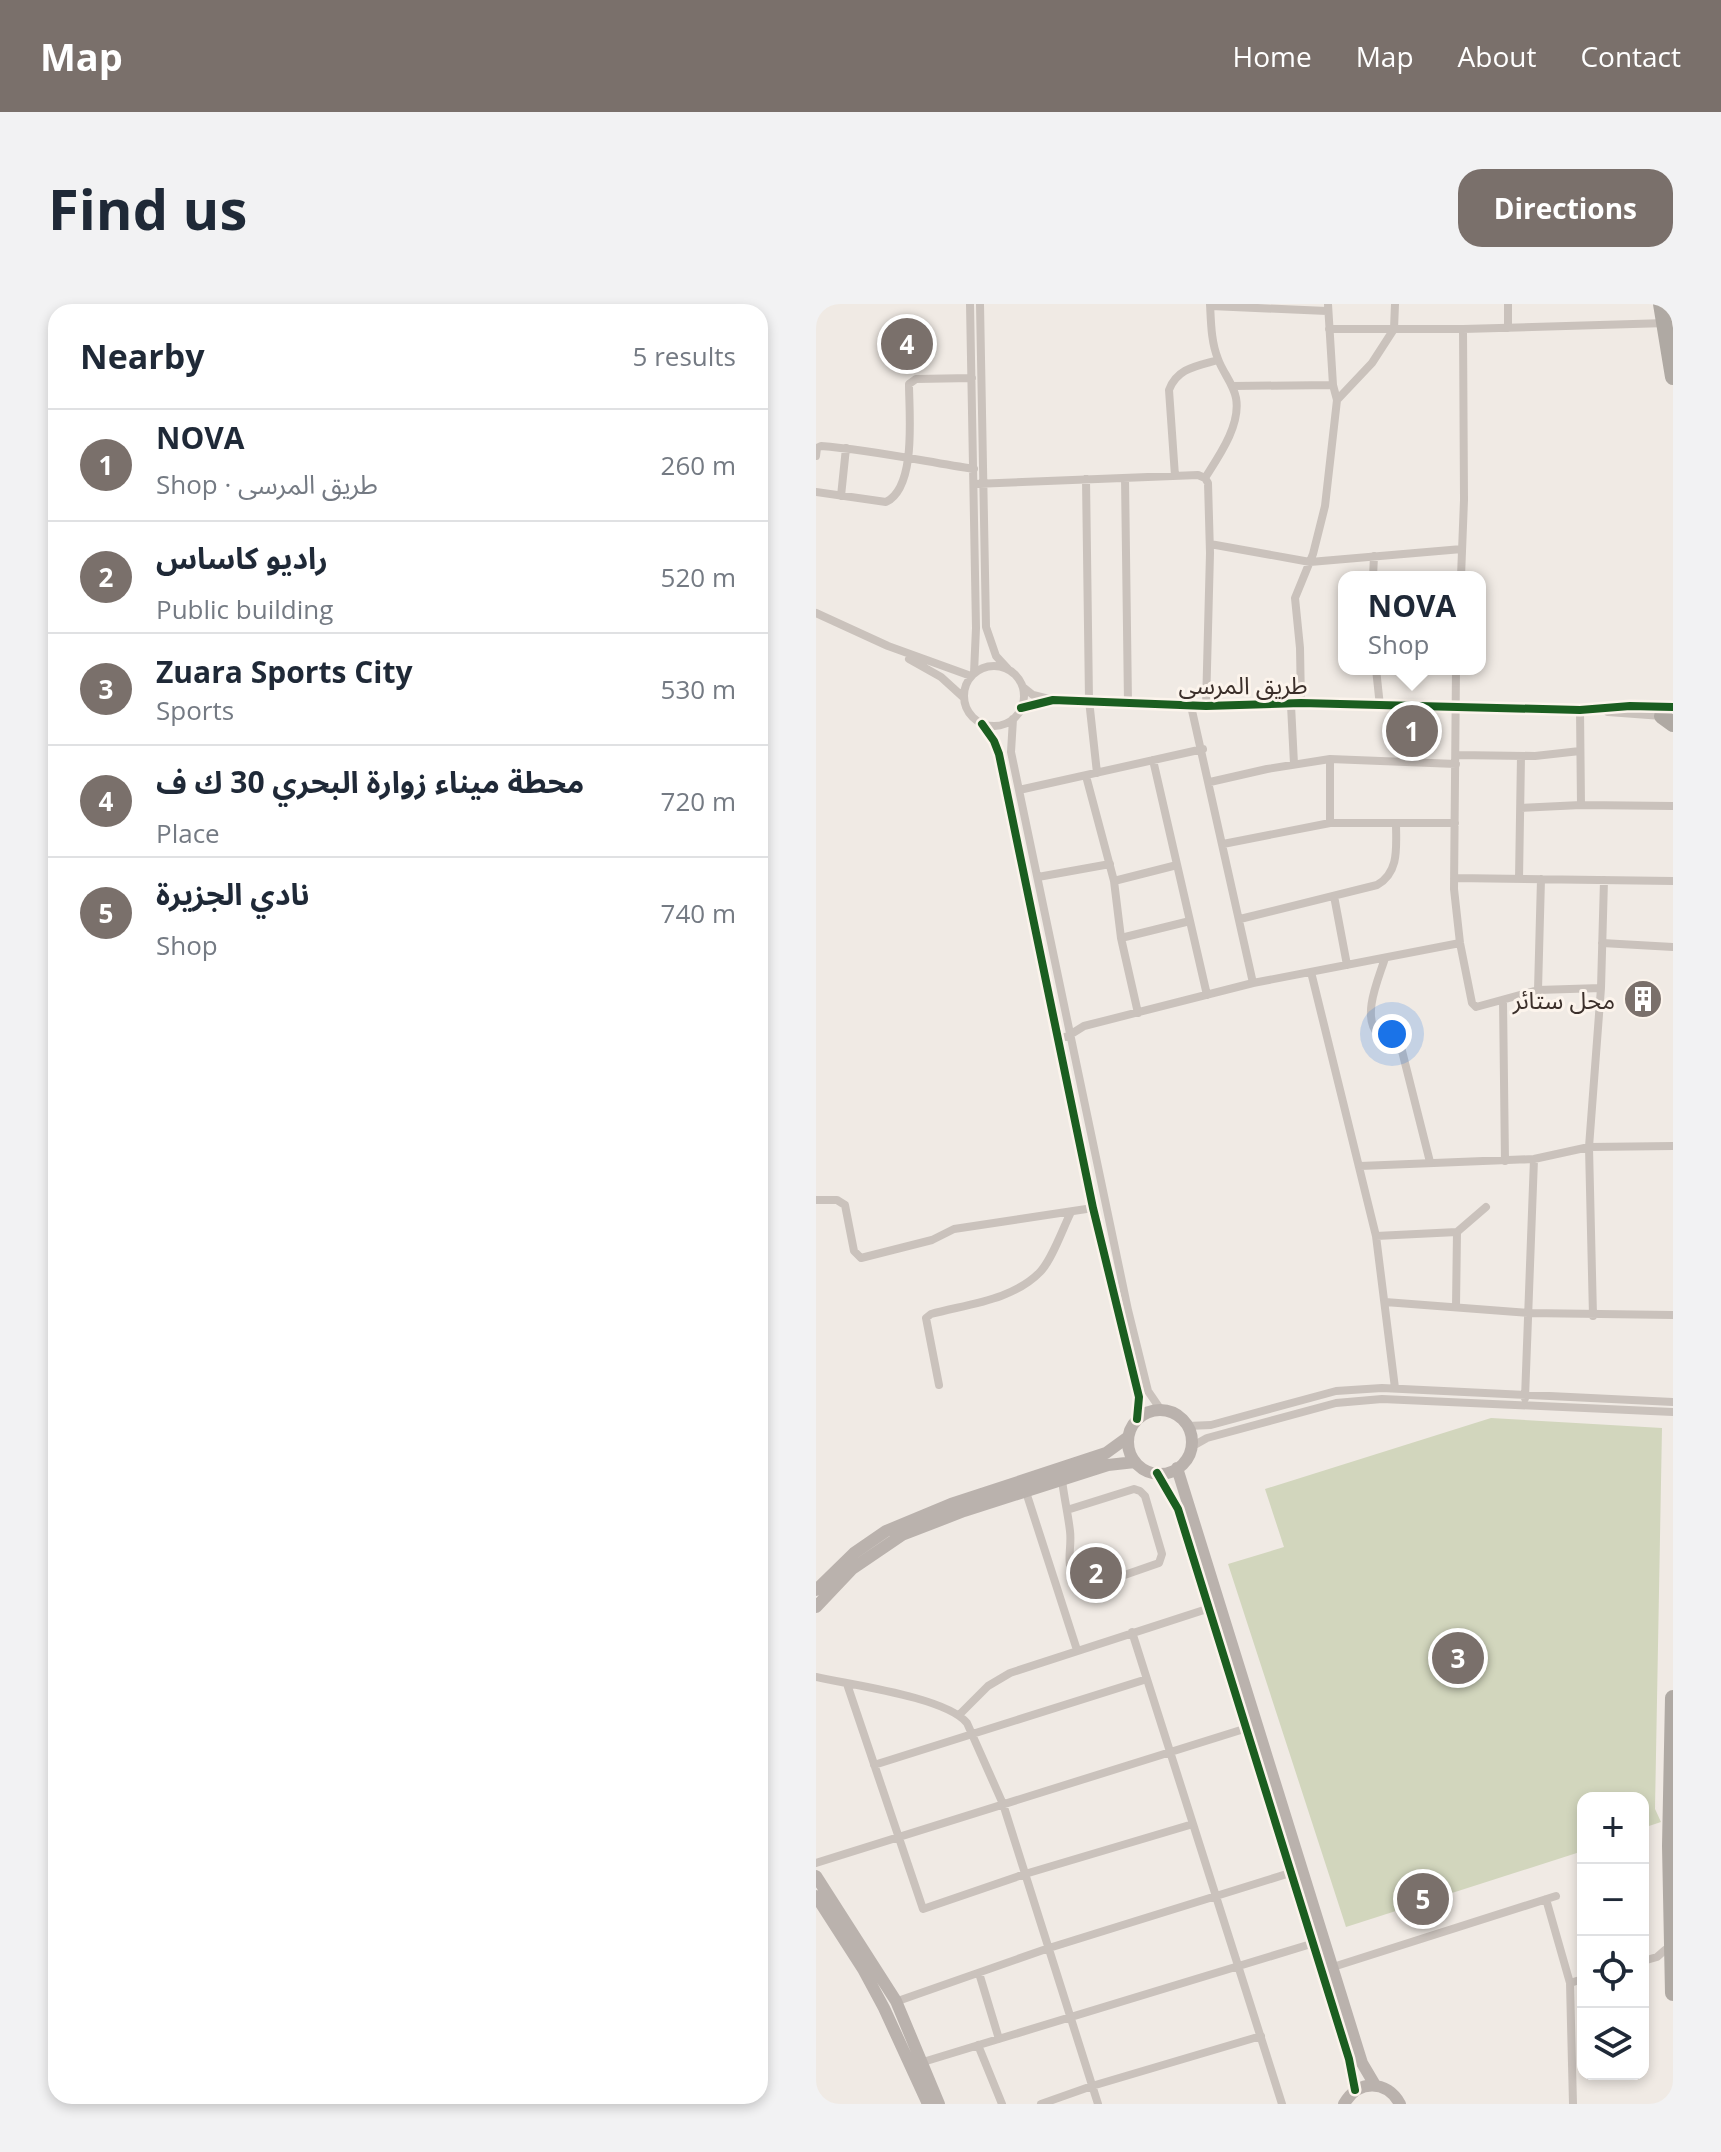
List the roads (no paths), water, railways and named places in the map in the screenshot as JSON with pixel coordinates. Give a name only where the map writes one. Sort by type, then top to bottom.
[{"type":"highway","points":[[1661,304],[1669,327]]},
{"type":"highway","points":[[1667,304],[1673,377]]},
{"type":"highway","points":[[1673,1698],[1670,1846],[1673,1993]]},
{"type":"street","points":[[970,304],[974,469],[979,484],[986,627],[996,656],[1016,675],[1023,687],[1021,708],[1013,719],[1010,742],[1019,790],[1145,1381],[1161,1410]]},
{"type":"street","points":[[972,674],[979,484],[980,304]]},
{"type":"street","points":[[1337,400],[1372,363],[1394,329],[1395,304]]},
{"type":"street","points":[[1508,304],[1508,328]]},
{"type":"street","points":[[1205,478],[1231,429],[1237,400],[1218,360],[1211,332],[1210,305],[1327,308],[1337,400],[1325,506],[1310,562],[1295,598],[1300,648],[1294,764]]},
{"type":"street","points":[[1329,329],[1669,327]]},
{"type":"street","points":[[1461,571],[1463,329]]},
{"type":"street","points":[[1175,476],[1169,390],[1173,379],[1186,369],[1218,360]]},
{"type":"street","points":[[816,492],[886,502],[890,500],[897,492],[909,460],[909,384],[916,379],[972,378]]},
{"type":"street","points":[[1233,386],[1333,385]]},
{"type":"street","points":[[816,456],[819,441],[909,460],[974,469]]},
{"type":"street","points":[[841,496],[846,448]]},
{"type":"street","points":[[979,484],[1198,475],[1205,478],[1208,483],[1210,544],[1206,706]]},
{"type":"street","points":[[1125,478],[1128,703]]},
{"type":"street","points":[[1086,479],[1089,700],[1097,773]]},
{"type":"street","points":[[1210,544],[1310,562],[1462,549]]},
{"type":"street","points":[[1373,571],[1374,556]]},
{"type":"street","points":[[816,613],[888,646],[941,677],[963,697],[969,713],[994,741],[1093,1208],[1139,1397],[1137,1419],[1128,1437],[1106,1453],[873,1539],[833,1571],[816,1590]]},
{"type":"street","points":[[888,646],[972,674]]},
{"type":"street","points":[[963,697],[966,682],[972,674],[984,667],[997,665],[1008,669]]},
{"type":"street","points":[[1377,675],[1380,706]]},
{"type":"street","points":[[1456,675],[1454,878],[1460,943],[1472,1003],[1476,1007],[1538,990],[1601,988]]},
{"type":"street","name":"طريق المرسى","points":[[1023,687],[1033,695],[1053,700],[1191,706],[1296,704],[1670,712]]},
{"type":"street","name":"طريق المرسى","points":[[1021,708],[1053,700]]},
{"type":"street","points":[[1191,706],[1253,983]]},
{"type":"street","points":[[1580,710],[1581,805]]},
{"type":"street","points":[[982,724],[993,726],[1013,719]]},
{"type":"street","points":[[1019,790],[1203,749]]},
{"type":"street","points":[[1210,782],[1330,759],[1456,760],[1580,751]]},
{"type":"street","points":[[1519,879],[1521,756]]},
{"type":"street","points":[[1330,759],[1330,823]]},
{"type":"street","points":[[1153,760],[1207,995]]},
{"type":"street","points":[[1086,776],[1114,881],[1121,938],[1138,1013]]},
{"type":"street","points":[[1521,808],[1673,806]]},
{"type":"street","points":[[1223,844],[1330,823],[1455,823]]},
{"type":"street","points":[[1240,919],[1377,885],[1389,876],[1396,857],[1396,823]]},
{"type":"street","points":[[1038,877],[1110,864]]},
{"type":"street","points":[[1114,881],[1177,865]]},
{"type":"street","points":[[1454,878],[1673,881]]},
{"type":"street","points":[[1538,990],[1541,879]]},
{"type":"street","points":[[1593,1316],[1589,1147],[1601,988],[1604,880]]},
{"type":"street","points":[[1334,896],[1347,965]]},
{"type":"street","points":[[1121,938],[1190,921]]},
{"type":"street","points":[[1057,1039],[1079,1027],[1253,983],[1460,943]]},
{"type":"street","points":[[1602,943],[1673,947]]},
{"type":"street","points":[[1385,958],[1370,1003],[1374,1028],[1380,1037],[1401,1047],[1430,1162]]},
{"type":"street","points":[[1311,972],[1376,1236],[1395,1388]]},
{"type":"street","points":[[1503,1000],[1505,1161]]},
{"type":"street","points":[[1360,1166],[1534,1159],[1589,1147],[1673,1146]]},
{"type":"street","points":[[1525,1406],[1534,1159]]},
{"type":"street","points":[[816,1200],[837,1200],[845,1205],[854,1251],[861,1258],[932,1240],[954,1229],[1093,1208]]},
{"type":"street","points":[[1376,1236],[1457,1232],[1486,1207]]},
{"type":"street","points":[[939,1385],[926,1318],[931,1314],[1008,1294],[1025,1285],[1042,1271],[1071,1212]]},
{"type":"street","points":[[1456,1307],[1457,1232]]},
{"type":"street","points":[[1385,1302],[1593,1316],[1673,1315]]},
{"type":"street","points":[[1188,1426],[1211,1425],[1347,1390],[1395,1388],[1673,1402]]},
{"type":"street","points":[[1347,1390],[1347,1401]]},
{"type":"street","points":[[1191,1447],[1207,1438],[1347,1401],[1382,1399],[1673,1412]]},
{"type":"street","points":[[1128,1437],[1130,1454],[1145,1470],[1157,1473],[1184,1463],[1191,1447],[1188,1426],[1172,1412],[1161,1410],[1148,1412],[1137,1419]]},
{"type":"street","points":[[816,1607],[866,1557],[923,1520],[1026,1492],[1118,1462],[1135,1462]]},
{"type":"street","points":[[1177,1468],[1241,1699],[1244,1729],[1349,2059],[1355,2090]]},
{"type":"street","points":[[1157,1473],[1178,1509],[1207,1609],[1333,1967],[1362,2063],[1375,2085]]},
{"type":"street","points":[[1062,1480],[1071,1536],[1067,1558],[1070,1568],[1083,1584],[1090,1587],[1159,1563],[1162,1554],[1145,1496],[1140,1491],[1134,1489],[1067,1510]]},
{"type":"street","points":[[1026,1492],[1077,1650]]},
{"type":"street","points":[[960,1714],[998,1679],[1077,1650],[1207,1609]]},
{"type":"street","points":[[1132,1632],[1282,2104]]},
{"type":"street","points":[[816,1677],[903,1696],[960,1714],[973,1734],[1003,1804],[1098,2104]]},
{"type":"street","points":[[874,1765],[1147,1679]]},
{"type":"street","points":[[847,1684],[923,1909],[1025,1874],[1193,1824]]},
{"type":"street","points":[[816,1863],[1244,1729]]},
{"type":"street","points":[[890,2005],[1049,1948],[1290,1873]]},
{"type":"street","points":[[816,1876],[923,2062],[939,2104]]},
{"type":"street","points":[[816,1896],[890,2005],[928,2104]]},
{"type":"street","points":[[1333,1967],[1551,1898],[1570,1983],[1573,2104]]},
{"type":"street","points":[[923,2062],[1311,1944]]},
{"type":"street","points":[[1649,1959],[1665,1950]]},
{"type":"street","points":[[979,1973],[999,2039]]},
{"type":"street","points":[[1570,1983],[1577,1981]]},
{"type":"street","points":[[1041,2104],[1261,2036]]},
{"type":"street","points":[[978,2045],[1002,2104]]},
{"type":"street","points":[[1344,2104],[1355,2090],[1375,2085],[1386,2088],[1398,2100],[1413,2104]]},
{"type":"place","name":"محطة ميناء زوارة البحري 30 ك ف","points":[[907,344]]},
{"type":"place","name":"NOVA","points":[[1412,731]]},
{"type":"place","name":"محل ستائر","points":[[1643,999]]},
{"type":"place","name":"راديو كاساس","points":[[1096,1573]]},
{"type":"place","name":"Zuara Sports City","points":[[1458,1658]]},
{"type":"place","name":"نادي الجزيرة","points":[[1423,1899]]}]
